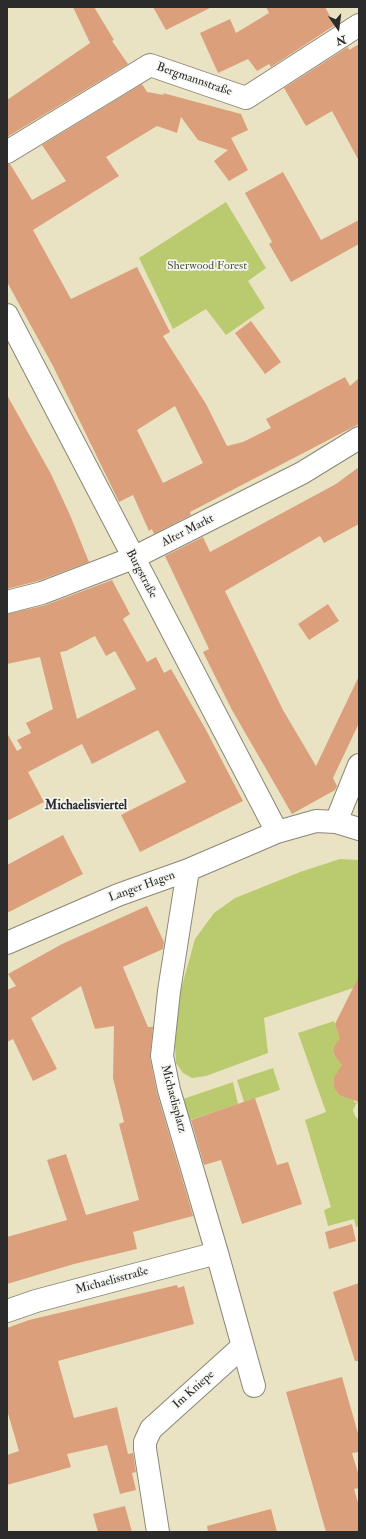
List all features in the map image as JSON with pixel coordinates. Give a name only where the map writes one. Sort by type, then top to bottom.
[{"type":"street","name":"Bergmannstraße","points":[[7,152],[150,65],[246,98],[359,25]]},
{"type":"street","name":"Burgstraße","points":[[7,315],[277,832]]},
{"type":"street","name":"Alter Markt","points":[[7,602],[42,593],[133,558],[302,473],[359,438]]},
{"type":"street","points":[[336,822],[359,765]]},
{"type":"street","name":"Langer Hagen","points":[[7,943],[118,895],[188,870],[277,832],[316,821],[336,822],[359,829]]},
{"type":"street","name":"Michaelisplatz","points":[[188,870],[169,991],[162,1056],[169,1090],[217,1253]]},
{"type":"street","points":[[217,1253],[254,1386]]},
{"type":"street","name":"Michaelisstraße","points":[[7,1311],[36,1301],[217,1253]]},
{"type":"street","name":"Im Kniepe","points":[[158,1532],[145,1442],[151,1429],[243,1346]]},
{"type":"green space","name":"Sherwood Forest","points":[[226,202],[266,268],[248,281],[265,308],[226,335],[206,309],[173,329],[139,258]]},
{"type":"green space","points":[[340,859],[359,860],[359,986],[264,1018],[268,1053],[206,1076],[192,1078],[183,1073],[176,1063],[175,1045],[180,993],[195,939],[214,913],[235,898],[300,872]]},
{"type":"green space","points":[[334,1021],[341,1041],[334,1046],[333,1052],[334,1056],[341,1061],[344,1070],[334,1078],[334,1088],[339,1095],[352,1096],[355,1103],[359,1101],[353,1110],[355,1116],[359,1120],[359,1226],[356,1227],[354,1219],[328,1226],[324,1210],[331,1207],[305,1120],[326,1112],[298,1033]]},
{"type":"green space","points":[[273,1068],[280,1090],[244,1102],[237,1080]]},
{"type":"green space","points":[[233,1082],[238,1104],[190,1120],[183,1099]]},
{"type":"building","points":[[73,7],[94,7],[114,40],[112,41],[128,64],[7,137],[7,100],[90,43]]},
{"type":"building","points":[[153,7],[212,7],[166,30]]},
{"type":"building","points":[[266,7],[325,7],[335,25],[271,67],[269,64],[257,71],[248,59],[218,73],[200,33],[230,19],[236,33],[269,13]]},
{"type":"building","points":[[359,44],[359,161],[332,111],[306,126],[284,88],[348,47],[349,50]]},
{"type":"building","points":[[142,84],[147,92],[164,95],[163,93],[241,114],[248,130],[231,138],[248,170],[229,181],[214,161],[228,150],[198,140],[181,117],[177,133],[157,126],[106,157],[119,176],[33,230],[71,299],[137,267],[170,332],[163,336],[206,404],[227,446],[243,442],[271,428],[266,419],[345,377],[350,386],[359,378],[359,424],[190,512],[191,515],[154,534],[152,529],[149,531],[133,495],[119,502],[53,366],[7,282],[7,164],[10,164],[32,200],[66,181],[42,145]],"holes":[[[175,406],[203,463],[163,483],[137,430]]]},
{"type":"building","points":[[283,172],[321,240],[359,220],[359,244],[291,282],[269,244],[272,242],[245,193]]},
{"type":"building","points":[[251,321],[281,362],[265,374],[235,333]]},
{"type":"building","points":[[7,395],[51,474],[89,562],[38,581],[7,589]]},
{"type":"building","points":[[359,467],[359,524],[324,543],[320,536],[225,591],[283,710],[316,766],[359,676],[359,723],[333,778],[337,786],[335,790],[292,814],[232,710],[203,652],[209,649],[165,556],[203,537],[210,552],[336,484]]},
{"type":"building","points":[[112,580],[130,614],[123,619],[147,662],[156,657],[164,673],[171,669],[206,730],[243,801],[140,852],[121,815],[186,782],[158,730],[92,764],[82,744],[28,772],[44,802],[7,821],[7,733],[17,751],[22,748],[17,740],[31,733],[26,723],[53,709],[40,657],[7,664],[7,614],[46,605]],"holes":[[[95,636],[106,656],[115,651],[136,689],[77,719],[60,652],[66,651]]]},
{"type":"building","points":[[328,604],[339,621],[309,640],[298,624]]},
{"type":"building","points":[[63,835],[83,874],[7,913],[7,865]]},
{"type":"building","points":[[147,906],[164,942],[163,949],[123,967],[148,1027],[153,1027],[150,1058],[157,1093],[193,1216],[133,1232],[137,1249],[74,1264],[7,1284],[7,1237],[67,1220],[47,1160],[66,1154],[86,1215],[139,1200],[119,1124],[124,1122],[113,1078],[114,1026],[95,1029],[81,986],[31,1018],[57,1069],[33,1081],[13,1039],[7,1042],[7,990],[16,986],[8,974],[62,944]]},
{"type":"building","points":[[359,976],[359,1102],[339,1095],[334,1088],[334,1078],[342,1065],[334,1055],[333,1051],[334,1046],[340,1039],[335,1024]]},
{"type":"building","points":[[255,1098],[277,1165],[288,1162],[302,1204],[242,1224],[221,1160],[204,1165],[191,1120]]},
{"type":"building","points":[[352,1224],[356,1241],[329,1249],[325,1232]]},
{"type":"building","points":[[359,1283],[359,1361],[355,1361],[333,1292]]},
{"type":"building","points":[[177,1285],[178,1288],[184,1286],[194,1324],[58,1361],[74,1418],[117,1407],[128,1454],[133,1453],[136,1472],[132,1473],[136,1490],[120,1494],[107,1445],[67,1454],[71,1467],[7,1485],[7,1455],[19,1451],[7,1410],[7,1328],[29,1320]]},
{"type":"building","points":[[342,1377],[359,1437],[359,1452],[352,1453],[359,1476],[359,1488],[354,1489],[359,1506],[359,1532],[326,1532],[286,1392]]},
{"type":"building","points":[[125,1506],[132,1532],[98,1532],[93,1514]]},
{"type":"building","points":[[271,1509],[277,1532],[208,1532],[207,1526]]},
{"type":"district","name":"Michaelisviertel","points":[[86,806]]}]
